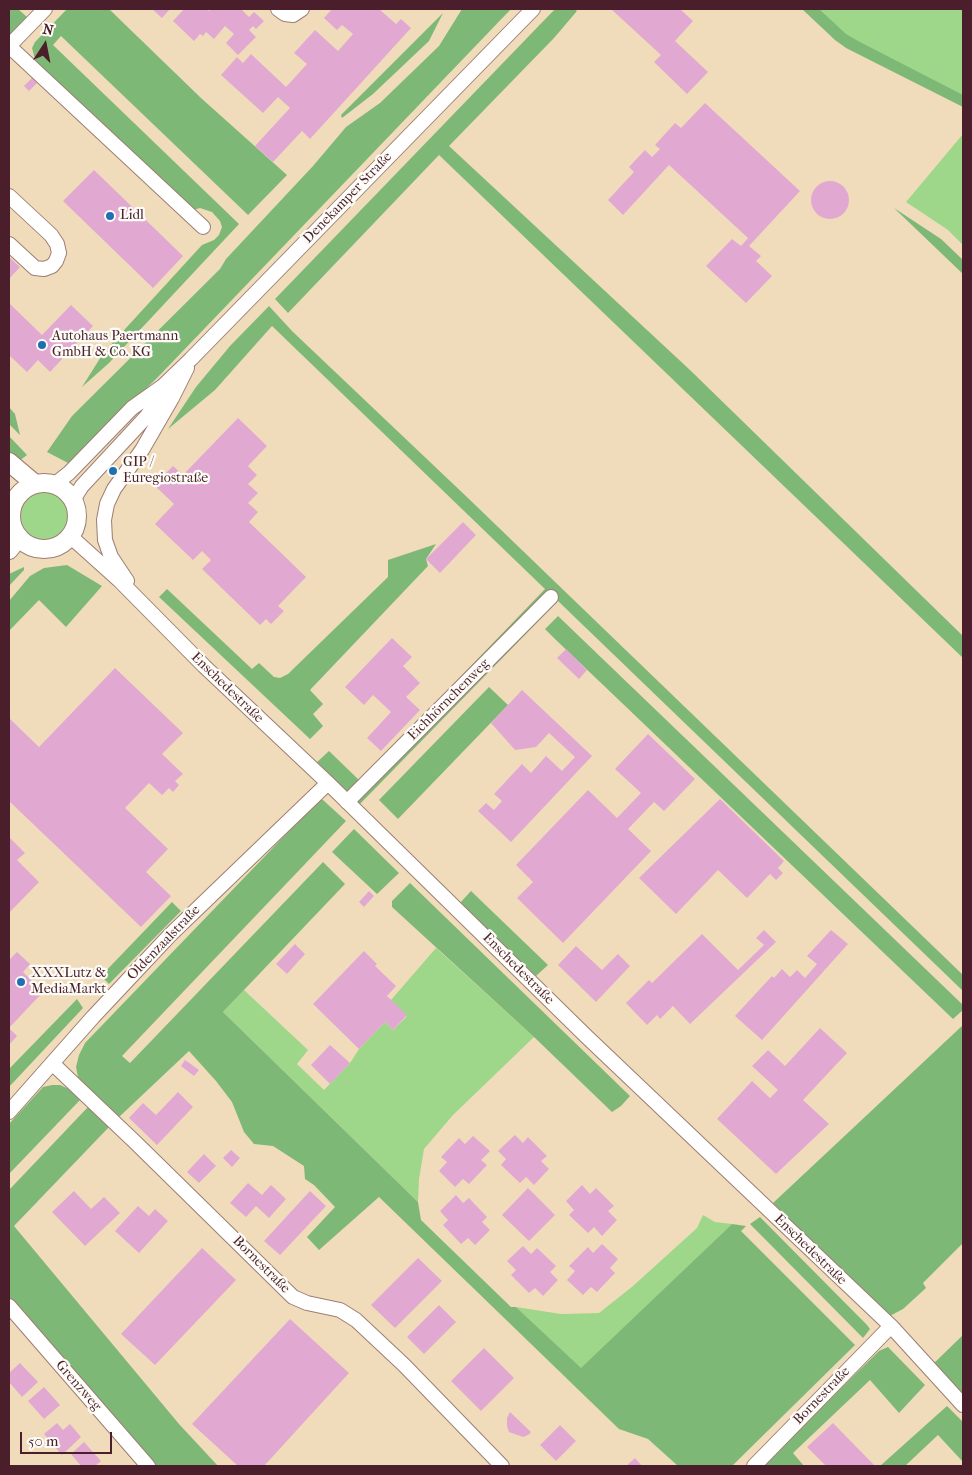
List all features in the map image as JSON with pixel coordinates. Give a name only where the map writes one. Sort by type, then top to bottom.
[{"type":"main road","points":[[9,462],[34,484]]},
{"type":"main road","points":[[34,484],[55,484],[62,488],[73,500],[76,509],[75,528],[70,536],[55,547],[45,549],[26,544],[14,544],[11,514],[12,492],[21,492],[34,484]]},
{"type":"street","points":[[45,9],[9,46],[203,227]]},
{"type":"street","points":[[278,9],[285,14],[293,15],[302,9]]},
{"type":"street","name":"Denekamper Straße","points":[[55,484],[69,474],[132,408],[163,386],[191,359],[533,9]]},
{"type":"street","points":[[9,196],[51,235],[57,244],[59,253],[52,266],[44,269],[35,268],[9,244]]},
{"type":"street","points":[[139,601],[108,549],[105,540],[104,520],[107,504],[114,489],[142,450],[172,398],[191,359]]},
{"type":"street","name":"Denekamper Straße","points":[[73,500],[82,486],[147,416],[163,386]]},
{"type":"street","name":"Enschedestraße","points":[[70,536],[119,580],[204,666],[328,783],[587,1038],[891,1326],[963,1405]]},
{"type":"street","name":"Eichhörnchenweg","points":[[347,802],[551,597]]},
{"type":"street","name":"Oldenzaalstraße","points":[[9,1112],[170,935],[328,783]]},
{"type":"street","name":"Bornestraße","points":[[52,1063],[293,1297],[307,1303],[340,1310],[356,1320],[404,1365],[502,1466]]},
{"type":"street","name":"Grenzweg","points":[[9,1306],[148,1466]]},
{"type":"street","name":"Bornestraße","points":[[754,1466],[891,1326]]},
{"type":"green space","points":[[9,9],[18,9],[27,17],[9,36]]},
{"type":"green space","points":[[67,9],[109,9],[201,98],[287,175],[248,215],[61,36],[53,45],[239,224],[109,363],[82,387],[104,352],[202,245],[214,240],[219,235],[222,227],[220,221],[212,212],[200,208],[193,210],[36,63],[32,48],[35,42]]},
{"type":"green space","points":[[462,9],[511,9],[158,377],[70,464],[47,452],[72,416],[220,269],[226,259],[313,166],[346,127],[380,103],[439,46]]},
{"type":"green space","points":[[555,9],[574,9],[577,11],[554,38],[449,146],[690,370],[963,636],[963,658],[439,155],[288,313],[275,299]]},
{"type":"green space","points":[[802,9],[819,9],[846,34],[963,95],[963,107],[846,48]]},
{"type":"green space","points":[[811,9],[963,9],[963,101],[846,41]]},
{"type":"green space","points":[[443,13],[429,41],[373,94],[342,118],[341,115]]},
{"type":"green space","points":[[963,134],[963,245],[948,230],[906,202]]},
{"type":"green space","points":[[894,208],[941,239],[963,260],[963,274]]},
{"type":"green space","points":[[269,306],[292,331],[963,975],[963,991],[558,601],[359,805],[315,764],[329,751],[360,781],[545,589],[272,326],[215,390],[168,429],[196,387],[230,346]]},
{"type":"green space","points":[[9,407],[15,414],[20,435],[9,424]]},
{"type":"green space","points":[[9,436],[27,455],[19,461],[9,453]]},
{"type":"green space","points":[[39,491],[49,491],[62,498],[69,511],[69,521],[62,534],[49,541],[39,541],[30,537],[23,530],[19,521],[19,511],[23,502],[30,495]]},
{"type":"green space","points":[[436,544],[426,559],[428,566],[310,690],[323,704],[313,714],[323,726],[310,739],[159,597],[167,589],[252,669],[259,663],[274,677],[280,678],[288,674],[388,577],[388,560]]},
{"type":"green space","points":[[67,565],[102,586],[66,627],[39,600],[9,631],[9,601],[30,576],[44,568]]},
{"type":"green space","points":[[24,567],[24,570],[9,586],[9,574]]},
{"type":"green space","points":[[558,616],[963,1005],[963,1010],[953,1019],[556,640],[545,629]]},
{"type":"green space","points":[[489,687],[508,705],[398,819],[379,800]]},
{"type":"green space","points":[[319,800],[323,800],[346,821],[122,1056],[130,1063],[323,862],[345,884],[223,1012],[418,1202],[421,1220],[511,1307],[516,1307],[581,1368],[732,1224],[746,1226],[741,1231],[855,1345],[732,1466],[678,1466],[648,1439],[619,1429],[379,1197],[319,1250],[307,1237],[335,1207],[314,1185],[305,1179],[304,1166],[273,1146],[254,1144],[244,1132],[232,1102],[189,1051],[118,1118],[78,1077],[76,1067],[85,1043]]},
{"type":"green space","points":[[354,829],[399,873],[377,894],[332,852]]},
{"type":"green space","points":[[410,883],[630,1096],[621,1106],[612,1112],[534,1037],[392,907],[392,901]]},
{"type":"green space","points":[[471,891],[548,965],[536,976],[460,903]]},
{"type":"green space","points":[[172,902],[181,911],[109,984],[101,976]]},
{"type":"green space","points":[[436,948],[534,1037],[453,1115],[424,1149],[419,1179],[418,1202],[223,1012],[244,990],[308,1050],[297,1064],[324,1090],[385,1022],[393,1030],[407,1016],[391,1000]]},
{"type":"green space","points":[[77,999],[83,1008],[9,1087],[9,1069]]},
{"type":"green space","points":[[963,1025],[963,1243],[923,1283],[926,1288],[903,1309],[886,1318],[773,1203]]},
{"type":"green space","points":[[60,1085],[69,1089],[80,1100],[9,1174],[9,1124],[43,1087]]},
{"type":"green space","points":[[88,1107],[109,1127],[14,1226],[179,1424],[218,1466],[154,1466],[9,1300],[9,1190]]},
{"type":"green space","points":[[703,1215],[715,1222],[732,1224],[581,1369],[516,1307],[561,1314],[599,1313],[633,1286],[697,1228]]},
{"type":"green space","points":[[760,1217],[867,1325],[870,1329],[863,1338],[750,1224]]},
{"type":"green space","points":[[963,1335],[963,1396],[932,1365]]},
{"type":"green space","points":[[888,1347],[925,1385],[899,1413],[870,1380],[793,1453],[804,1466],[762,1466],[879,1351]]},
{"type":"green space","points":[[947,1406],[963,1422],[963,1462],[938,1435],[905,1466],[880,1466]]},
{"type":"building","points":[[152,9],[170,9],[162,18]]},
{"type":"building","points":[[184,9],[206,9],[209,11],[211,9],[241,9],[249,17],[254,12],[264,21],[256,29],[253,26],[249,30],[256,37],[238,55],[226,43],[234,34],[225,26],[214,39],[206,32],[203,36],[200,34],[194,41],[173,21]]},
{"type":"building","points":[[332,9],[379,9],[396,24],[401,19],[411,28],[310,139],[302,131],[273,162],[255,146],[290,108],[278,97],[263,113],[221,75],[237,57],[243,63],[251,54],[286,87],[307,64],[294,53],[315,30],[338,51],[353,34],[342,25],[337,30],[324,18]]},
{"type":"building","points":[[611,9],[680,9],[693,21],[675,41],[708,72],[687,94],[654,62],[661,55]]},
{"type":"building","points":[[32,78],[37,83],[29,91],[24,86]]},
{"type":"building","points":[[705,103],[800,191],[749,246],[761,256],[756,261],[772,276],[746,303],[706,266],[732,239],[741,246],[748,238],[669,165],[623,215],[608,200],[634,172],[629,167],[645,150],[652,157],[660,149],[655,145],[675,123],[681,128]]},
{"type":"building","name":"Lidl","points":[[94,170],[183,256],[153,288],[63,201]]},
{"type":"building","points":[[830,181],[837,182],[843,187],[848,193],[848,207],[843,213],[837,218],[830,219],[823,218],[817,213],[812,207],[811,200],[812,193],[817,187],[823,182]]},
{"type":"building","points":[[9,257],[20,267],[9,279]]},
{"type":"building","name":"Autohaus Paertmann GmbH & Co. KG","points":[[9,303],[42,335],[71,305],[93,326],[50,372],[38,360],[27,372],[9,355]]},
{"type":"building","points":[[238,418],[267,446],[248,466],[257,475],[248,484],[258,493],[248,503],[258,512],[249,522],[306,577],[278,606],[284,611],[271,624],[266,619],[260,625],[202,569],[211,560],[202,551],[193,560],[155,524],[174,504],[154,485],[173,466],[183,475]]},
{"type":"building","points":[[463,522],[476,535],[440,573],[426,559]]},
{"type":"building","points":[[392,638],[412,657],[403,666],[420,683],[406,697],[420,710],[381,751],[367,738],[391,712],[373,695],[364,705],[345,687]]},
{"type":"building","points":[[566,649],[587,670],[579,679],[557,658]]},
{"type":"building","points":[[115,668],[183,733],[162,754],[183,774],[175,781],[179,785],[173,792],[169,788],[162,795],[149,783],[125,808],[168,849],[146,872],[171,896],[141,927],[9,801],[9,718],[39,747]]},
{"type":"building","points":[[522,690],[592,756],[511,842],[478,811],[486,803],[494,810],[502,801],[494,794],[522,764],[531,773],[546,756],[562,771],[575,757],[549,733],[536,747],[515,750],[491,723]]},
{"type":"building","points":[[648,734],[695,779],[664,811],[654,802],[628,829],[651,851],[563,943],[517,898],[533,882],[516,865],[588,790],[617,818],[641,793],[615,769]]},
{"type":"building","points":[[720,799],[784,861],[778,868],[783,873],[776,880],[770,874],[747,898],[718,870],[676,914],[639,878]]},
{"type":"building","points":[[9,837],[25,853],[17,860],[39,882],[9,913]]},
{"type":"building","points":[[369,891],[374,896],[364,907],[359,902]]},
{"type":"building","points":[[764,930],[776,942],[690,1024],[673,1006],[660,1019],[657,1015],[647,1025],[626,1003],[649,980],[652,983],[702,934],[738,970],[764,945],[756,938]]},
{"type":"building","points":[[831,930],[848,944],[762,1040],[735,1016],[772,976],[774,978],[782,969],[790,977],[797,970],[805,978],[817,964],[807,956]]},
{"type":"building","points":[[295,944],[305,954],[287,974],[276,964]]},
{"type":"building","points":[[576,946],[602,970],[618,954],[630,966],[596,1002],[558,965]]},
{"type":"building","points":[[364,951],[377,964],[375,966],[396,986],[387,996],[407,1015],[393,1030],[385,1022],[359,1049],[313,1004]]},
{"type":"building","name":"XXXLutz & MediaMarkt","points":[[17,952],[30,964],[23,972],[43,992],[9,1028],[9,957],[10,959]]},
{"type":"building","name":"XXXLutz & MediaMarkt","points":[[9,1028],[17,1036],[9,1045]]},
{"type":"building","points":[[820,1028],[847,1053],[803,1100],[829,1124],[776,1174],[717,1119],[752,1081],[770,1098],[778,1090],[752,1066],[768,1050],[785,1066]]},
{"type":"building","points":[[330,1045],[350,1063],[330,1084],[311,1065]]},
{"type":"building","points":[[185,1060],[199,1070],[194,1076],[181,1066]]},
{"type":"building","points":[[178,1092],[193,1107],[157,1145],[129,1118],[143,1103],[156,1115]]},
{"type":"building","points":[[515,1135],[523,1143],[528,1137],[547,1156],[541,1161],[549,1169],[534,1185],[526,1177],[520,1183],[501,1165],[506,1159],[498,1151]]},
{"type":"building","points":[[473,1136],[490,1151],[481,1160],[487,1165],[469,1184],[463,1179],[455,1187],[439,1171],[447,1162],[441,1157],[459,1138],[465,1144]]},
{"type":"building","points":[[231,1150],[240,1158],[232,1167],[223,1158]]},
{"type":"building","points":[[204,1154],[216,1166],[199,1183],[187,1172]]},
{"type":"building","points":[[248,1183],[262,1195],[271,1185],[286,1199],[269,1218],[256,1206],[246,1217],[230,1203]]},
{"type":"building","points":[[582,1185],[590,1194],[596,1188],[614,1206],[608,1211],[617,1220],[602,1236],[594,1227],[588,1233],[569,1215],[574,1210],[566,1201]]},
{"type":"building","points":[[528,1188],[555,1215],[529,1241],[502,1215]]},
{"type":"building","points":[[74,1191],[91,1209],[104,1197],[120,1213],[85,1246],[52,1212]]},
{"type":"building","points":[[310,1191],[326,1206],[280,1255],[264,1241]]},
{"type":"building","points":[[456,1195],[463,1203],[469,1198],[487,1217],[482,1222],[490,1230],[475,1245],[468,1238],[461,1244],[443,1225],[448,1220],[440,1211]]},
{"type":"building","points":[[138,1206],[149,1216],[155,1209],[168,1221],[139,1253],[115,1231]]},
{"type":"building","points":[[602,1244],[618,1259],[610,1268],[615,1273],[597,1292],[591,1287],[583,1295],[567,1280],[575,1271],[569,1266],[588,1247],[593,1253]]},
{"type":"building","points":[[523,1246],[531,1254],[537,1248],[556,1266],[550,1272],[558,1280],[543,1296],[535,1288],[529,1293],[511,1275],[516,1270],[507,1261]]},
{"type":"building","points":[[202,1248],[236,1280],[155,1365],[121,1334]]},
{"type":"building","points":[[418,1258],[442,1281],[395,1328],[371,1305]]},
{"type":"building","points":[[439,1305],[456,1322],[424,1354],[407,1337]]},
{"type":"building","points":[[290,1319],[349,1373],[264,1466],[238,1466],[192,1424]]},
{"type":"building","points":[[484,1348],[514,1378],[481,1411],[451,1381]]},
{"type":"building","points":[[20,1363],[38,1382],[22,1397],[9,1382],[9,1373]]},
{"type":"building","points":[[44,1387],[60,1405],[44,1419],[28,1401]]},
{"type":"building","points":[[510,1412],[531,1432],[528,1435],[523,1437],[509,1432],[507,1418]]},
{"type":"building","points":[[57,1423],[63,1430],[70,1424],[81,1437],[62,1455],[44,1434]]},
{"type":"building","points":[[833,1423],[875,1466],[826,1466],[807,1447]]},
{"type":"building","points":[[560,1425],[576,1441],[556,1461],[540,1445]]},
{"type":"building","points":[[84,1442],[101,1461],[95,1466],[81,1466],[71,1454]]},
{"type":"building","points":[[635,1458],[642,1466],[626,1466]]},
{"type":"place","name":"Lidl","points":[[110,216]]},
{"type":"place","name":"Autohaus Paertmann GmbH & Co. KG","points":[[42,345]]},
{"type":"place","name":"GIP / Euregiostraße","points":[[113,471]]},
{"type":"place","name":"XXXLutz & MediaMarkt","points":[[21,982]]}]
